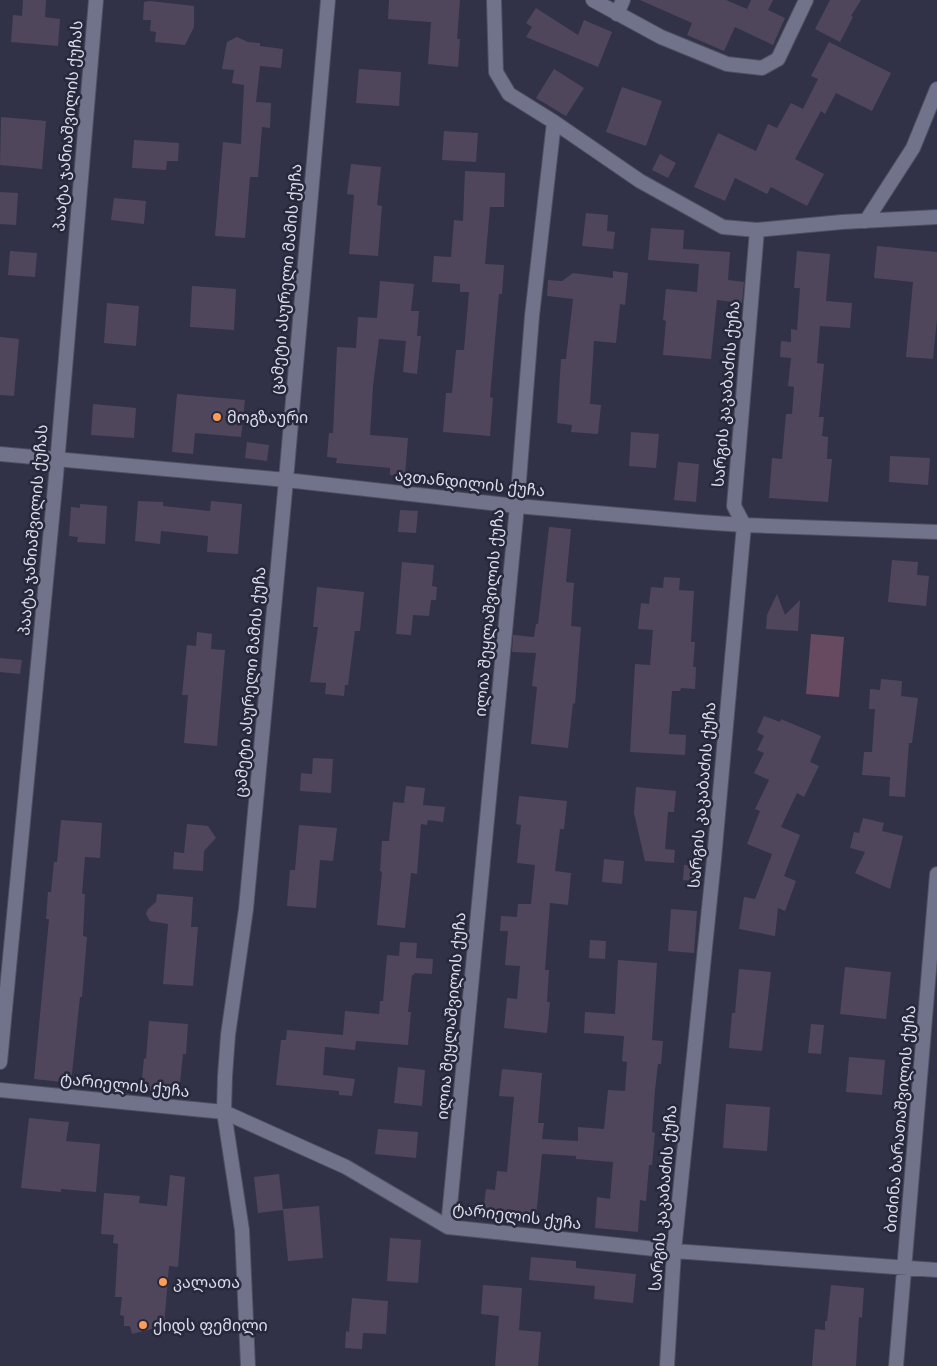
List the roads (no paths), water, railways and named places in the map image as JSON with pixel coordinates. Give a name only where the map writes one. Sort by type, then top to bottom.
[{"type":"street","name":"პაატა ჯანიაშვილის ქუჩას","points":[[0,1062],[58,459],[96,0]]},
{"type":"street","name":"ცამეტი ასურელი მამის ქუჩა","points":[[248,1366],[242,1230],[224,1112],[228,1035],[246,909],[328,0]]},
{"type":"street","points":[[494,0],[496,72],[509,94],[554,122],[640,181],[723,227],[757,230],[937,217]]},
{"type":"street","points":[[593,0],[661,37],[727,64],[762,68],[778,58],[806,0]]},
{"type":"street","points":[[617,14],[623,0]]},
{"type":"street","points":[[866,221],[913,148],[937,89]]},
{"type":"street","name":"ილია შეყლაშვილის ქუჩა","points":[[448,1228],[517,506],[532,316],[554,122]]},
{"type":"street","name":"სარგის კაკაბაძის ქუჩა","points":[[667,1366],[674,1251],[714,859],[744,525],[734,506],[757,230]]},
{"type":"street","name":"ავთანდილის ქუჩა","points":[[0,454],[286,480],[517,506],[744,525],[937,532]]},
{"type":"street","name":"ბიძინა ბარათაშვილის ქუჩა","points":[[896,1366],[906,1267],[937,874]]},
{"type":"street","name":"ტარიელის ქუჩა","points":[[0,1090],[224,1112],[346,1167],[448,1228],[674,1251],[937,1270]]},
{"type":"place","name":"მოგზაური","points":[[217,417]]},
{"type":"place","name":"კალათა","points":[[163,1282]]},
{"type":"place","name":"ქიდს ფემილი","points":[[143,1325]]}]
